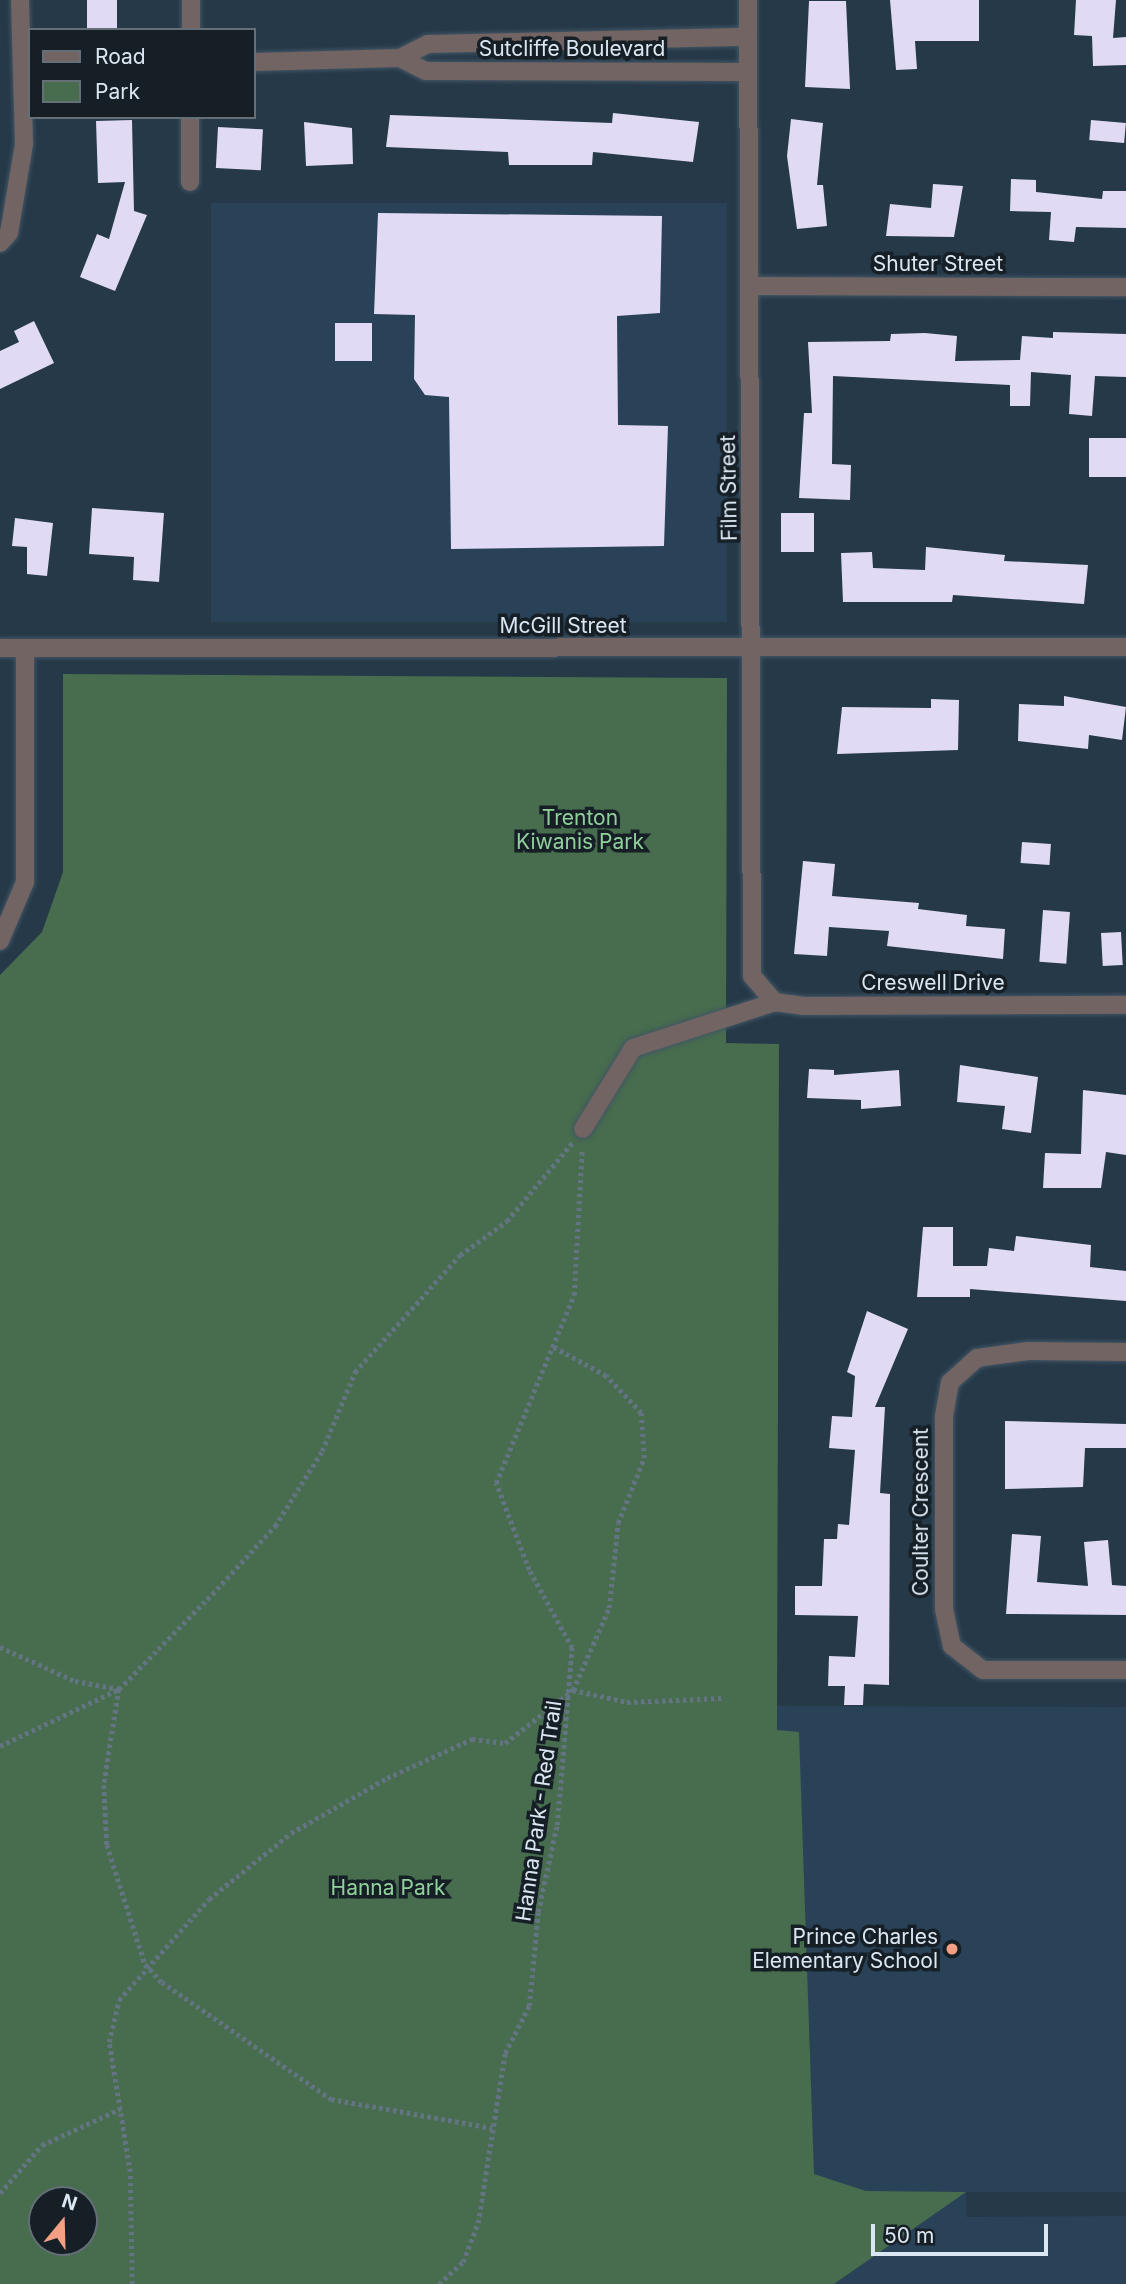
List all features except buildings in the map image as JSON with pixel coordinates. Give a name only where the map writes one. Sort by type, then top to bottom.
[{"type":"street","points":[[0,243],[9,233],[24,144],[20,0]]},
{"type":"street","points":[[191,0],[191,28]]},
{"type":"street","name":"Film Street","points":[[748,0],[753,649],[752,976],[775,1002]]},
{"type":"street","name":"Sutcliffe Boulevard","points":[[256,62],[400,58],[428,44],[747,37]]},
{"type":"street","name":"Sutcliffe Boulevard","points":[[400,58],[426,71],[747,72]]},
{"type":"street","points":[[190,119],[190,182]]},
{"type":"street","name":"Shuter Street","points":[[749,286],[1126,288]]},
{"type":"street","name":"McGill Street","points":[[0,649],[1126,646]]},
{"type":"street","points":[[0,941],[25,882],[25,649]]},
{"type":"street","name":"Creswell Drive","points":[[583,1129],[633,1048],[775,1002],[1126,1005]]},
{"type":"street","name":"Coulter Crescent","points":[[1126,1352],[1028,1351],[977,1358],[950,1382],[944,1417],[944,1609],[952,1646],[984,1670],[1126,1670]]},
{"type":"path","name":"Hanna Park - Red Trail","points":[[439,2284],[463,2262],[478,2223],[505,2053],[529,2006],[556,1825],[562,1733],[573,1690],[572,1648],[529,1570],[496,1483],[573,1295],[583,1129]]},
{"type":"path","points":[[0,1746],[119,1689],[275,1526],[322,1451],[355,1372],[460,1255],[507,1221],[583,1129]]},
{"type":"path","points":[[132,2284],[130,2172],[109,2042],[119,2000],[145,1964],[209,1899],[291,1833],[387,1777],[472,1739],[505,1743],[573,1690],[609,1608],[618,1523],[644,1458],[641,1413],[606,1376],[553,1347]]},
{"type":"path","points":[[0,1647],[75,1681],[119,1689]]},
{"type":"path","points":[[119,1689],[104,1784],[107,1845],[145,1964],[206,2016],[331,2099],[492,2128]]},
{"type":"path","points":[[573,1690],[627,1702],[722,1698]]},
{"type":"path","points":[[0,2193],[42,2145],[120,2109]]},
{"type":"shaded area","points":[[211,203],[727,203],[727,622],[211,622]]},
{"type":"shaded area","name":"Prince Charles Elementary School","points":[[777,1706],[1126,1707],[1126,2192],[966,2192],[966,2217],[1126,2216],[1126,2284],[834,2284],[964,2192],[778,2191]]},
{"type":"green space","name":"Hanna Park","points":[[63,674],[727,678],[726,1043],[779,1044],[777,1730],[799,1732],[814,2174],[866,2191],[966,2192],[834,2284],[0,2284],[0,975],[42,932],[63,872]]},
{"type":"place","name":"Prince Charles Elementary School","points":[[952,1949]]},
{"type":"park label","name":"Trenton Kiwanis Park","points":[[580,830]]}]
